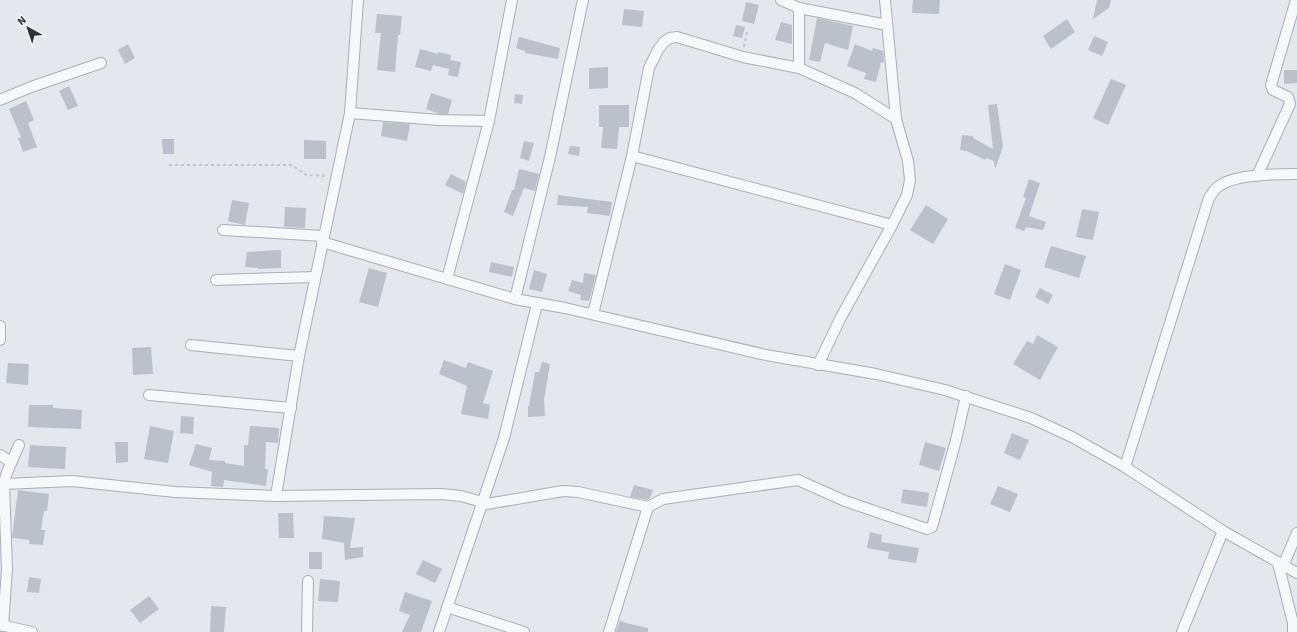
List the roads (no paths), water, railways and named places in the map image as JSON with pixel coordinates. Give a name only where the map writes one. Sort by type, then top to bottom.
[{"type":"street","points":[[276,496],[299,356],[350,113],[358,0]]},
{"type":"street","points":[[447,279],[489,121],[512,0]]},
{"type":"street","points":[[515,299],[550,157],[583,0]]},
{"type":"street","points":[[781,0],[799,8],[811,5],[887,25]]},
{"type":"street","points":[[818,365],[841,317],[907,195],[910,180],[908,161],[896,119],[885,0]]},
{"type":"street","points":[[1257,176],[1290,104],[1288,96],[1273,90],[1271,85],[1296,0]]},
{"type":"street","points":[[799,8],[799,68]]},
{"type":"street","points":[[593,314],[632,156],[649,68],[658,50],[664,42],[670,38],[677,37],[743,57],[799,68],[855,93],[896,119]]},
{"type":"street","points":[[0,100],[31,87],[101,63]]},
{"type":"street","points":[[350,113],[489,121]]},
{"type":"street","points":[[632,156],[892,225]]},
{"type":"street","points":[[1125,467],[1209,198],[1218,186],[1230,180],[1257,176],[1297,174]]},
{"type":"street","points":[[223,230],[323,239],[515,299],[593,314],[766,355],[876,374],[966,396],[1031,418],[1072,437],[1125,467],[1223,531],[1297,573]]},
{"type":"street","points":[[216,280],[315,277]]},
{"type":"street","points":[[439,632],[504,438],[537,304]]},
{"type":"street","points":[[0,326],[0,340]]},
{"type":"street","points":[[191,345],[299,356]]},
{"type":"street","points":[[149,395],[291,408]]},
{"type":"street","points":[[4,484],[72,481],[175,492],[276,496],[442,494],[461,496],[481,504],[563,491],[578,492],[648,507],[663,499],[798,480],[846,501],[927,529],[932,527],[935,519],[966,396]]},
{"type":"street","points":[[20,445],[11,462],[4,484],[7,570],[2,626],[32,632]]},
{"type":"street","points":[[0,455],[11,462]]},
{"type":"street","points":[[609,632],[648,507]]},
{"type":"street","points":[[1182,632],[1223,531]]},
{"type":"street","points":[[1293,632],[1293,623],[1280,564],[1297,533]]},
{"type":"street","points":[[308,581],[308,632]]},
{"type":"street","points":[[447,608],[524,632]]}]
